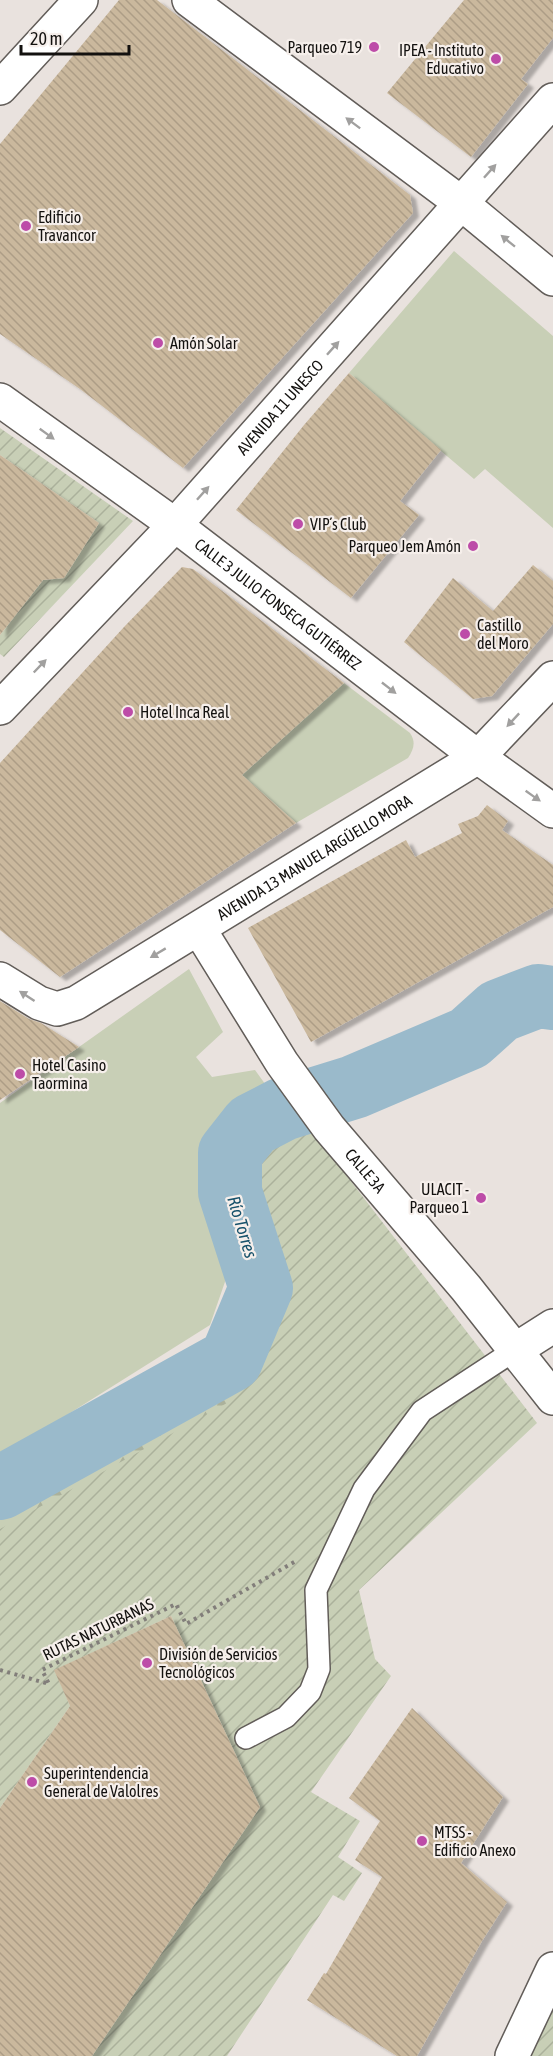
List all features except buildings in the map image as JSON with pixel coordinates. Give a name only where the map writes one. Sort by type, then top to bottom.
[{"type":"street","points":[[0,88],[81,0]]},
{"type":"street","points":[[189,0],[461,203],[553,279]]},
{"type":"street","name":"AVENIDA 11 UNESCO","points":[[0,708],[175,525],[553,100]]},
{"type":"street","name":"CALLE 3 JULIO FONSECA GUTIÉRREZ","points":[[0,400],[175,525],[478,757],[553,811]]},
{"type":"street","name":"AVENIDA 13 MANUEL ARGÜELLO MORA","points":[[0,979],[39,1004],[57,1009],[76,1003],[478,757],[553,678]]},
{"type":"street","name":"CALLE 3A","points":[[199,929],[282,1064],[329,1128],[466,1288],[553,1398]]},
{"type":"street","points":[[514,1350],[553,1326]]},
{"type":"street","points":[[512,2056],[553,1969]]},
{"type":"lane","points":[[246,1738],[286,1717],[310,1692],[320,1669],[316,1590],[364,1489],[422,1412],[514,1350]]},
{"type":"path","name":"RUTAS NATURBANAS","points":[[0,1670],[49,1684],[42,1670],[176,1605],[186,1624],[341,1536]]},
{"type":"green space","points":[[454,251],[553,336],[553,528],[485,469],[474,479],[349,373]]},
{"type":"green space","points":[[0,428],[133,521],[4,657],[0,654],[0,635],[43,580],[64,578],[99,523],[0,455]]},
{"type":"green space","points":[[344,683],[410,733],[414,742],[413,749],[408,758],[296,823],[242,775]]},
{"type":"green space","points":[[189,969],[223,1032],[196,1057],[212,1077],[255,1070],[273,1095],[221,1127],[210,1196],[235,1253],[210,1325],[0,1457],[0,1103]]},
{"type":"green space","points":[[303,1119],[537,1423],[359,1590],[375,1659],[391,1676],[311,1792],[360,1821],[338,1857],[362,1873],[344,1901],[333,1895],[227,2056],[92,2056],[260,1807],[171,1616],[55,1670],[70,1706],[0,1808],[0,1529],[227,1403],[262,1361],[276,1279],[250,1178],[259,1139]]},
{"type":"green space","points":[[300,1133],[415,1292],[0,1615],[0,1488],[231,1360],[261,1288],[238,1164]]},
{"type":"green space","points":[[553,2001],[553,2056],[526,2056]]},
{"type":"waterway","name":"Río Torres","points":[[0,1488],[231,1360],[261,1288],[230,1192],[230,1153],[252,1125],[283,1109],[354,1087],[469,1038],[499,1011],[538,996],[553,998]]},
{"type":"place","name":"Parqueo 719","points":[[374,47]]},
{"type":"place","name":"IPEA - Instituto Educativo","points":[[496,59]]},
{"type":"place","name":"Edificio Travancor","points":[[26,226]]},
{"type":"place","name":"Amón Solar","points":[[158,343]]},
{"type":"place","name":"VIP´s Club","points":[[298,524]]},
{"type":"place","name":"Parqueo Jem Amón","points":[[473,546]]},
{"type":"place","name":"Castillo del Moro","points":[[465,634]]},
{"type":"place","name":"Hotel Inca Real","points":[[128,712]]},
{"type":"place","name":"Hotel Casino Taormina","points":[[20,1074]]},
{"type":"place","name":"ULACIT - Parqueo 1","points":[[481,1198]]},
{"type":"place","name":"División de Servicios Tecnológicos","points":[[147,1663]]},
{"type":"place","name":"Superintendencia General de Valolres","points":[[32,1782]]},
{"type":"place","name":"MTSS - Edificio Anexo","points":[[422,1841]]}]
